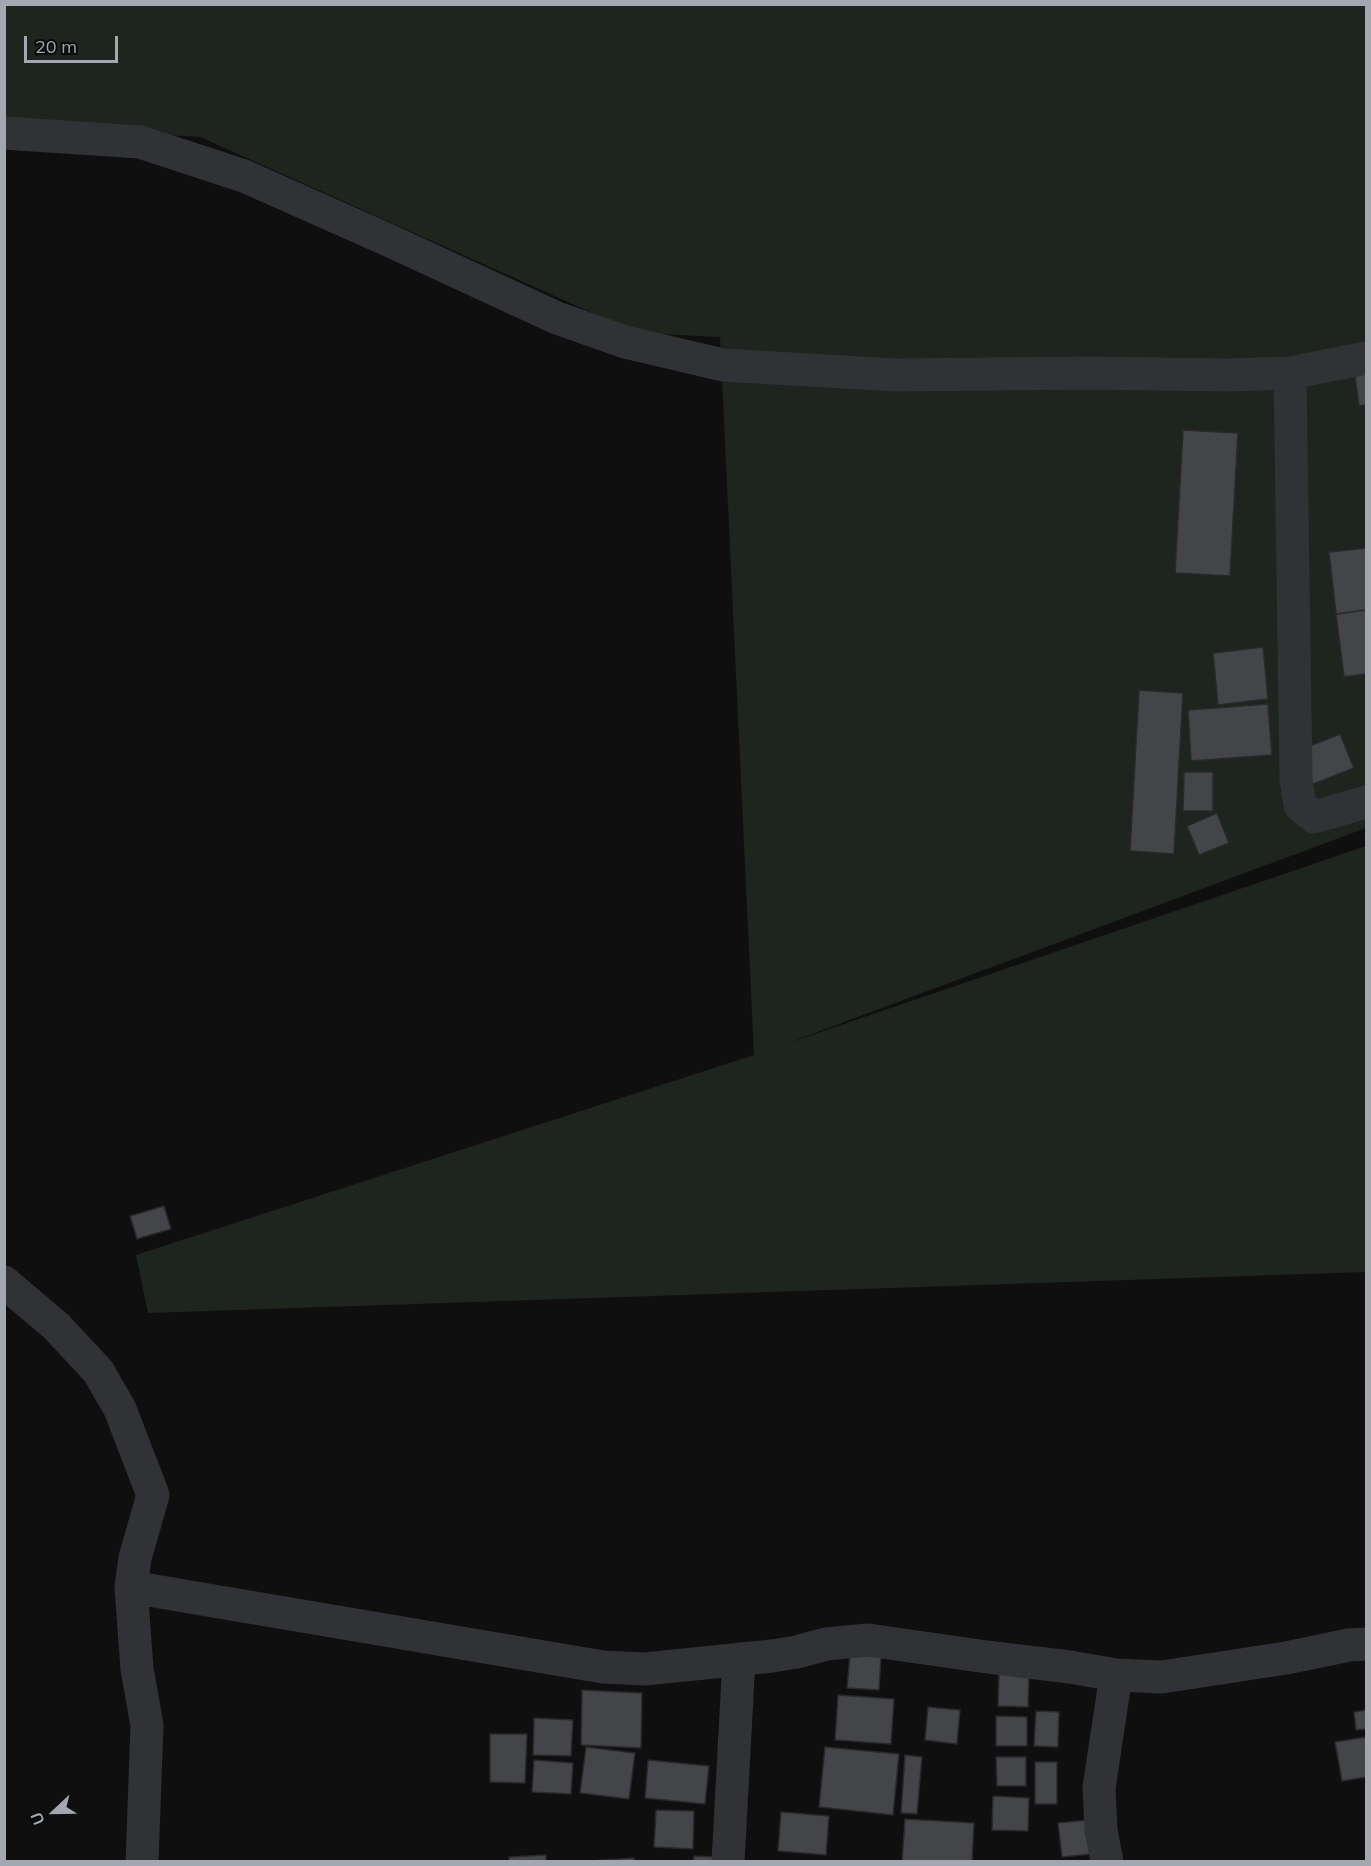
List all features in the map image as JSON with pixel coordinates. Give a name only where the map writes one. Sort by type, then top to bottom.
[{"type":"street","points":[[4,133],[140,142],[150,145],[244,176],[556,318],[625,342],[723,365],[896,375],[1290,374],[1366,358]]},
{"type":"street","points":[[1290,374],[1298,797],[1300,805],[1314,817],[1366,802]]},
{"type":"street","points":[[4,1282],[56,1326],[98,1371],[120,1409],[153,1495],[135,1558],[131,1587],[137,1669],[147,1725],[142,1862]]},
{"type":"street","points":[[131,1587],[603,1667],[645,1669],[772,1656],[826,1644],[868,1640],[1116,1675],[1162,1677],[1366,1644]]},
{"type":"street","points":[[728,1862],[739,1659]]},
{"type":"street","points":[[1107,1862],[1101,1830],[1099,1788],[1116,1675]]},
{"type":"shaded area","points":[[4,5],[1366,5],[1366,828],[785,1044],[1366,846],[1366,1272],[148,1313],[136,1255],[754,1055],[720,337],[637,333],[200,137],[5,124]]},
{"type":"building","points":[[1366,368],[1366,405],[1359,406],[1354,369]]},
{"type":"building","points":[[1183,430],[1238,433],[1230,576],[1175,573]]},
{"type":"building","points":[[1366,548],[1366,610],[1336,614],[1329,552]]},
{"type":"building","points":[[1366,610],[1366,674],[1344,677],[1336,614]]},
{"type":"building","points":[[1263,647],[1268,699],[1218,705],[1213,653]]},
{"type":"building","points":[[1139,690],[1183,693],[1174,854],[1130,851]]},
{"type":"building","points":[[1268,704],[1272,755],[1191,761],[1188,710]]},
{"type":"building","points":[[1340,734],[1354,768],[1311,785],[1297,751]]},
{"type":"building","points":[[1184,772],[1213,772],[1213,811],[1183,811]]},
{"type":"building","points":[[1217,813],[1229,843],[1199,855],[1187,826]]},
{"type":"building","points":[[164,1206],[171,1229],[137,1239],[130,1216]]},
{"type":"building","points":[[850,1654],[881,1657],[879,1690],[847,1688]]},
{"type":"building","points":[[999,1673],[1029,1674],[1028,1707],[998,1706]]},
{"type":"building","points":[[582,1690],[642,1693],[641,1748],[581,1745]]},
{"type":"building","points":[[838,1695],[894,1699],[891,1744],[835,1740]]},
{"type":"building","points":[[928,1707],[960,1710],[957,1744],[925,1740]]},
{"type":"building","points":[[1366,1710],[1366,1729],[1356,1730],[1354,1712]]},
{"type":"building","points":[[1036,1711],[1059,1712],[1058,1747],[1034,1746]]},
{"type":"building","points":[[996,1716],[1027,1717],[1027,1746],[996,1746]]},
{"type":"building","points":[[534,1718],[573,1720],[571,1756],[533,1755]]},
{"type":"building","points":[[490,1734],[527,1734],[525,1783],[490,1782]]},
{"type":"building","points":[[1366,1737],[1366,1777],[1342,1781],[1335,1742]]},
{"type":"building","points":[[586,1747],[635,1753],[629,1799],[580,1793]]},
{"type":"building","points":[[825,1747],[899,1754],[893,1815],[819,1807]]},
{"type":"building","points":[[905,1755],[922,1757],[917,1814],[901,1813]]},
{"type":"building","points":[[996,1757],[1026,1757],[1026,1786],[997,1786]]},
{"type":"building","points":[[534,1760],[573,1763],[571,1794],[532,1792]]},
{"type":"building","points":[[648,1760],[709,1766],[705,1804],[645,1798]]},
{"type":"building","points":[[1035,1762],[1057,1762],[1057,1804],[1035,1804]]},
{"type":"building","points":[[993,1796],[1029,1798],[1028,1831],[992,1830]]},
{"type":"building","points":[[656,1810],[694,1811],[693,1849],[654,1847]]},
{"type":"building","points":[[781,1812],[829,1816],[826,1855],[778,1851]]},
{"type":"building","points":[[905,1819],[974,1823],[972,1862],[902,1862]]},
{"type":"building","points":[[1089,1820],[1092,1854],[1062,1857],[1058,1823]]},
{"type":"building","points":[[546,1855],[546,1862],[509,1862],[509,1857]]},
{"type":"building","points":[[694,1856],[716,1857],[715,1862],[693,1862]]},
{"type":"building","points":[[634,1858],[634,1862],[575,1862]]}]
